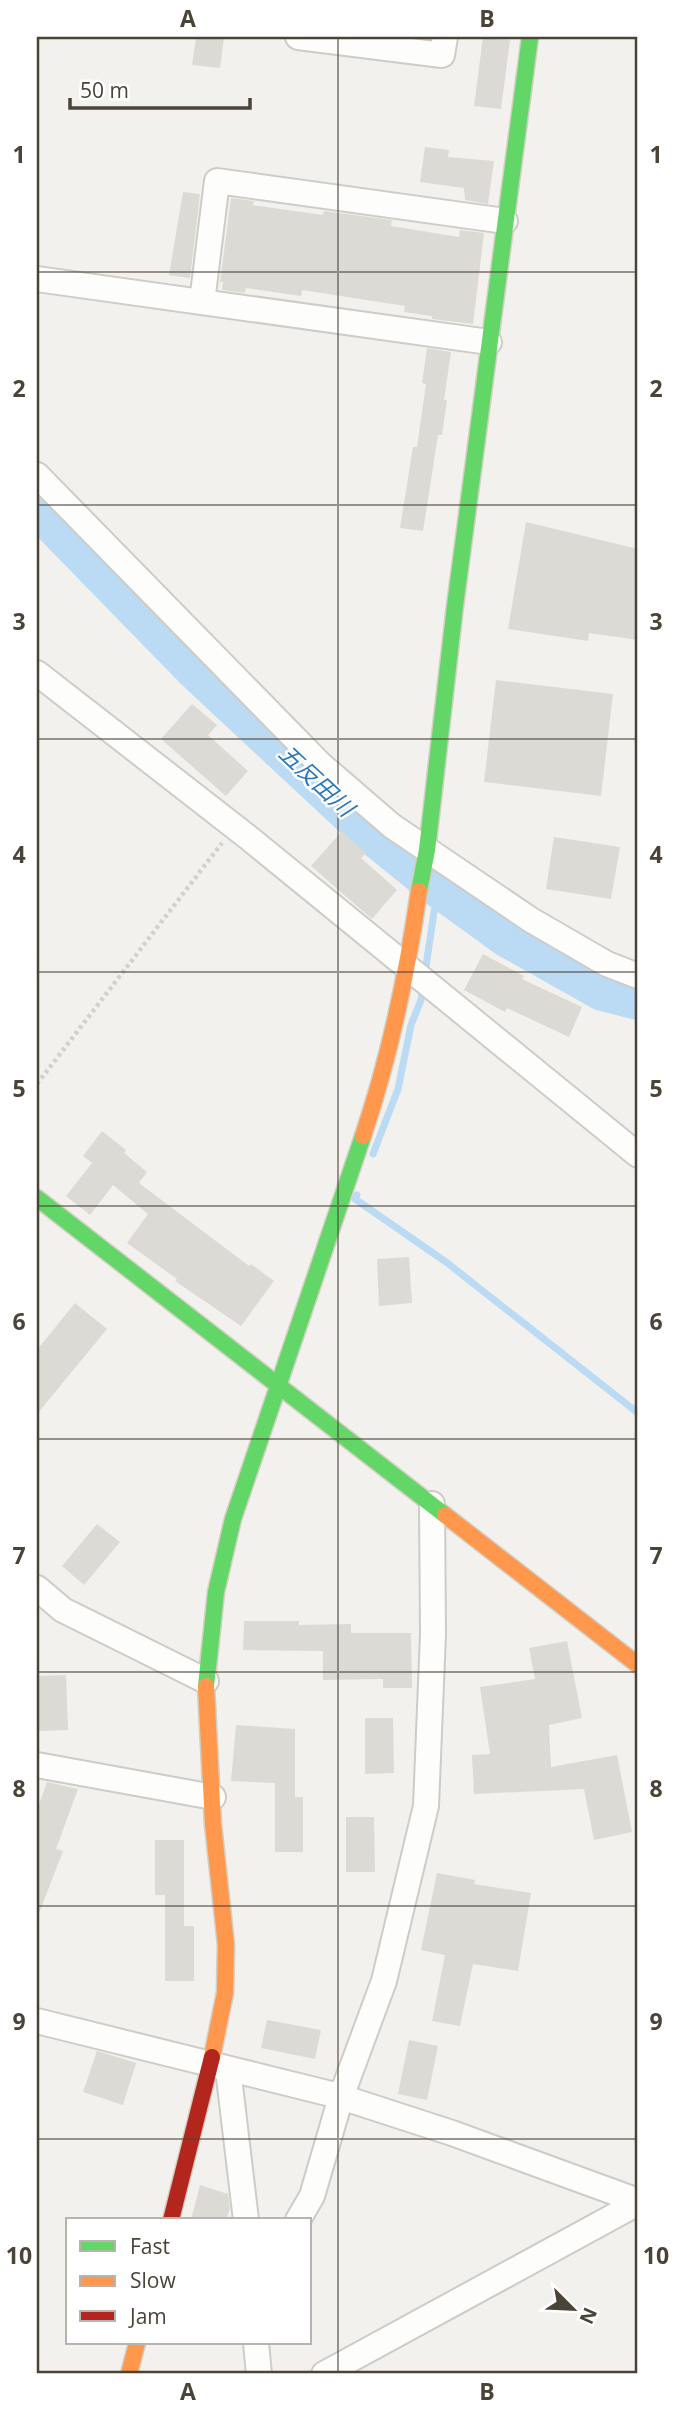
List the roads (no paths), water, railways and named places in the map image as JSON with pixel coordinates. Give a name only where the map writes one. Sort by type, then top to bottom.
[{"type":"street","points":[[298,37],[442,55],[445,37]]},
{"type":"street","points":[[173,2218],[219,2067],[226,1945],[213,1824],[206,1681],[216,1592],[233,1519],[345,1181],[419,975],[420,888],[530,37]]},
{"type":"street","points":[[202,302],[217,181],[505,221]]},
{"type":"street","points":[[37,279],[489,342]]},
{"type":"street","points":[[37,475],[320,764],[425,856],[607,964],[638,976]]},
{"type":"street","points":[[37,673],[234,826],[638,1155]]},
{"type":"street","points":[[37,1198],[638,1665]]},
{"type":"street","points":[[299,2218],[312,2196],[341,2097],[384,1981],[426,1806],[433,1634],[432,1504]]},
{"type":"street","points":[[37,1588],[63,1610],[206,1681]]},
{"type":"street","points":[[37,1765],[213,1797]]},
{"type":"street","points":[[37,2021],[341,2097],[452,2133],[638,2202]]},
{"type":"street","points":[[219,2067],[246,2218]]},
{"type":"street","points":[[324,2374],[638,2202]]},
{"type":"street","points":[[129,2374],[137,2344]]},
{"type":"street","points":[[256,2344],[258,2374]]},
{"type":"waterway","name":"五反田川","points":[[37,505],[196,668],[372,832],[438,885],[507,935],[603,989],[638,998]]},
{"type":"waterway","points":[[425,973],[438,885]]},
{"type":"waterway","points":[[373,1154],[398,1089],[411,1025],[423,988]]},
{"type":"waterway","points":[[357,1195],[355,1199],[446,1262],[638,1413]]}]
